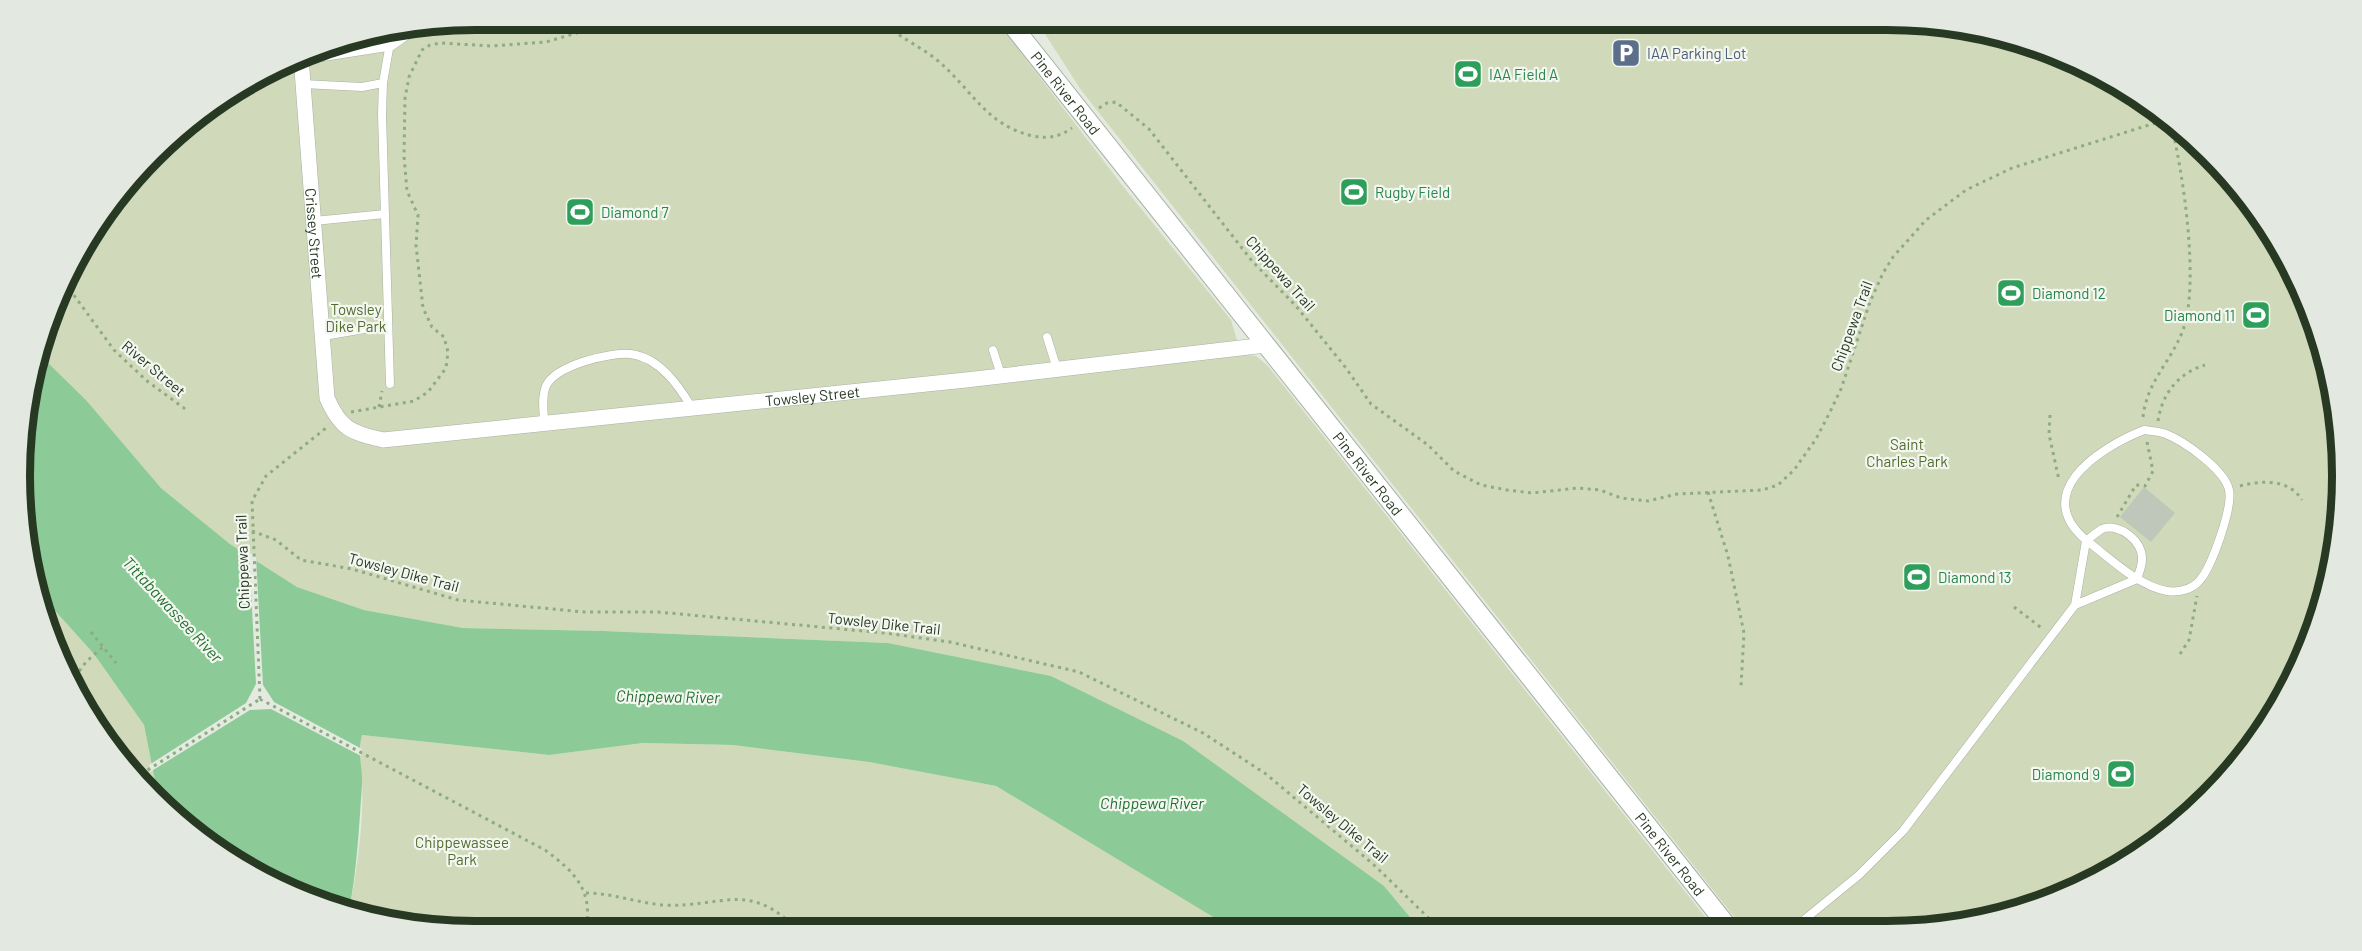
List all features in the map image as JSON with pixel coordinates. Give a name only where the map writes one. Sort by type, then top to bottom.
[{"type":"street","name":"Pine River Road","points":[[1016,30],[1723,921]]},
{"type":"street","points":[[343,50],[390,43],[398,37]]},
{"type":"street","name":"Crissey Street","points":[[302,65],[327,399],[336,420]]},
{"type":"street","name":"Towsley Street","points":[[336,420],[358,434],[383,440],[1266,345]]},
{"type":"lane","points":[[390,43],[383,83],[390,384]]},
{"type":"lane","points":[[303,84],[362,87],[383,83]]},
{"type":"lane","points":[[314,221],[385,214]]},
{"type":"lane","points":[[324,336],[387,325]]},
{"type":"lane","points":[[1047,338],[1058,369]]},
{"type":"lane","points":[[993,350],[1001,375]]},
{"type":"lane","points":[[544,423],[543,399],[547,384],[563,371],[583,360],[632,354],[653,364],[675,379],[692,408]]},
{"type":"lane","points":[[2144,430],[2156,432],[2165,433],[2206,460],[2223,476],[2229,488],[2227,514],[2200,580],[2190,588],[2177,591],[2166,591],[2137,579],[2086,541],[2073,528],[2065,502],[2066,489],[2084,464],[2130,436],[2144,430]]},
{"type":"lane","points":[[1803,921],[1859,875],[1903,831],[2052,636],[2075,605],[2086,541],[2103,528],[2121,530],[2139,544],[2143,559],[2137,579]]},
{"type":"lane","points":[[2075,605],[2137,579]]},
{"type":"path","name":"Chippewa Trail","points":[[260,699],[252,501],[262,481],[277,466],[342,414],[414,401],[428,392],[446,368],[448,352],[444,337],[432,327],[423,308],[416,245],[418,215],[407,191],[404,156],[405,98],[409,77],[422,50],[430,45],[441,43],[491,46],[546,42],[591,30]]},
{"type":"path","points":[[655,30],[655,34]]},
{"type":"path","name":"Chippewa Trail","points":[[893,30],[937,60],[986,112],[1019,133],[1055,138],[1107,103],[1116,102],[1149,129],[1252,261],[1296,306],[1371,404],[1428,445],[1465,479],[1508,490],[1532,493],[1578,488],[1600,490],[1621,498],[1648,501],[1677,494],[1762,490],[1778,485],[1794,470],[1816,439],[1841,389],[1870,302],[1883,273],[1893,257],[1936,211],[1966,190],[2012,168],[2159,123]]},
{"type":"path","name":"Chippewa Trail","points":[[2110,529],[2136,486],[2145,486],[2153,471],[2144,430],[2144,405],[2157,372],[2182,333],[2189,299],[2189,249],[2171,133]]},
{"type":"path","name":"River Street","points":[[70,290],[114,350],[147,381],[188,411]]},
{"type":"path","points":[[2156,432],[2159,414],[2173,385],[2182,375],[2205,365]]},
{"type":"path","points":[[2050,415],[2049,434],[2065,502]]},
{"type":"path","points":[[2229,488],[2276,482],[2296,490],[2302,500]]},
{"type":"path","points":[[1708,492],[1728,556],[1744,633],[1741,686]]},
{"type":"path","name":"Towsley Dike Trail","points":[[252,531],[276,540],[301,560],[352,568],[458,600],[584,612],[658,612],[885,633],[950,642],[1080,672],[1203,733],[1266,774],[1374,864],[1432,921]]},
{"type":"path","points":[[2180,654],[2189,640],[2200,580]]},
{"type":"path","points":[[2014,608],[2052,636]]},
{"type":"path","points":[[91,632],[116,663]]},
{"type":"path","points":[[77,675],[103,647]]},
{"type":"path","points":[[144,772],[260,699],[545,850],[572,870],[585,893],[586,921]]},
{"type":"path","points":[[585,893],[605,893],[638,903],[668,905],[740,898],[766,905],[786,921]]},
{"type":"green space","name":"Towsley Dike Park","points":[[1004,30],[1122,185],[1231,320],[1241,354],[1256,356],[1267,365],[1708,921],[1413,921],[1384,886],[1112,707],[1051,676],[888,643],[605,631],[463,628],[364,610],[297,587],[230,544],[161,488],[86,400],[45,360],[76,278],[105,228],[122,204],[160,160],[204,122],[253,90],[305,64],[360,45],[446,31]]},
{"type":"green space","name":"Saint Charles Park","points":[[1042,30],[1916,31],[2002,45],[2084,76],[2158,122],[2202,160],[2240,204],[2257,228],[2286,278],[2308,332],[2317,360],[2328,417],[2331,446],[2331,505],[2317,591],[2286,673],[2240,747],[2202,791],[2158,829],[2084,875],[2002,906],[1945,917],[1886,921],[1737,921],[1081,90]]},
{"type":"green space","points":[[49,604],[94,654],[144,725],[156,787],[122,747],[90,698],[64,646]]},
{"type":"green space","name":"Chippewassee Park","points":[[362,735],[549,755],[643,743],[733,745],[869,762],[996,786],[1220,921],[476,921],[417,917],[360,906],[350,903],[361,829]]},
{"type":"water","points":[[45,360],[86,400],[161,488],[230,544],[297,587],[364,610],[463,628],[604,631],[888,643],[1051,676],[1183,741],[1384,886],[1413,921],[1220,921],[996,786],[869,762],[733,745],[643,743],[549,755],[362,735],[359,833],[350,903],[305,887],[253,861],[204,829],[160,791],[156,787],[144,725],[94,654],[49,604],[34,534],[30,476],[31,446]]},
{"type":"pier","points":[[249,552],[256,557],[263,685],[274,702],[362,749],[361,756],[271,709],[250,710],[150,772],[149,765],[246,703],[256,684]]},
{"type":"building","points":[[2144,487],[2175,513],[2151,542],[2120,517]]},
{"type":"place","name":"IAA Parking Lot","points":[[1626,53]]},
{"type":"place","name":"IAA Field A","points":[[1468,74]]},
{"type":"place","name":"Rugby Field","points":[[1354,192]]},
{"type":"place","name":"Diamond 7","points":[[580,212]]},
{"type":"place","name":"Diamond 12","points":[[2011,293]]},
{"type":"place","name":"Diamond 11","points":[[2256,315]]},
{"type":"place","name":"Diamond 13","points":[[1917,577]]},
{"type":"place","name":"Diamond 9","points":[[2121,774]]},
{"type":"water label","name":"Tittabawassee River","points":[[173,609]]},
{"type":"water label","name":"Chippewa River","points":[[668,696]]},
{"type":"water label","name":"Chippewa River","points":[[1152,802]]}]
